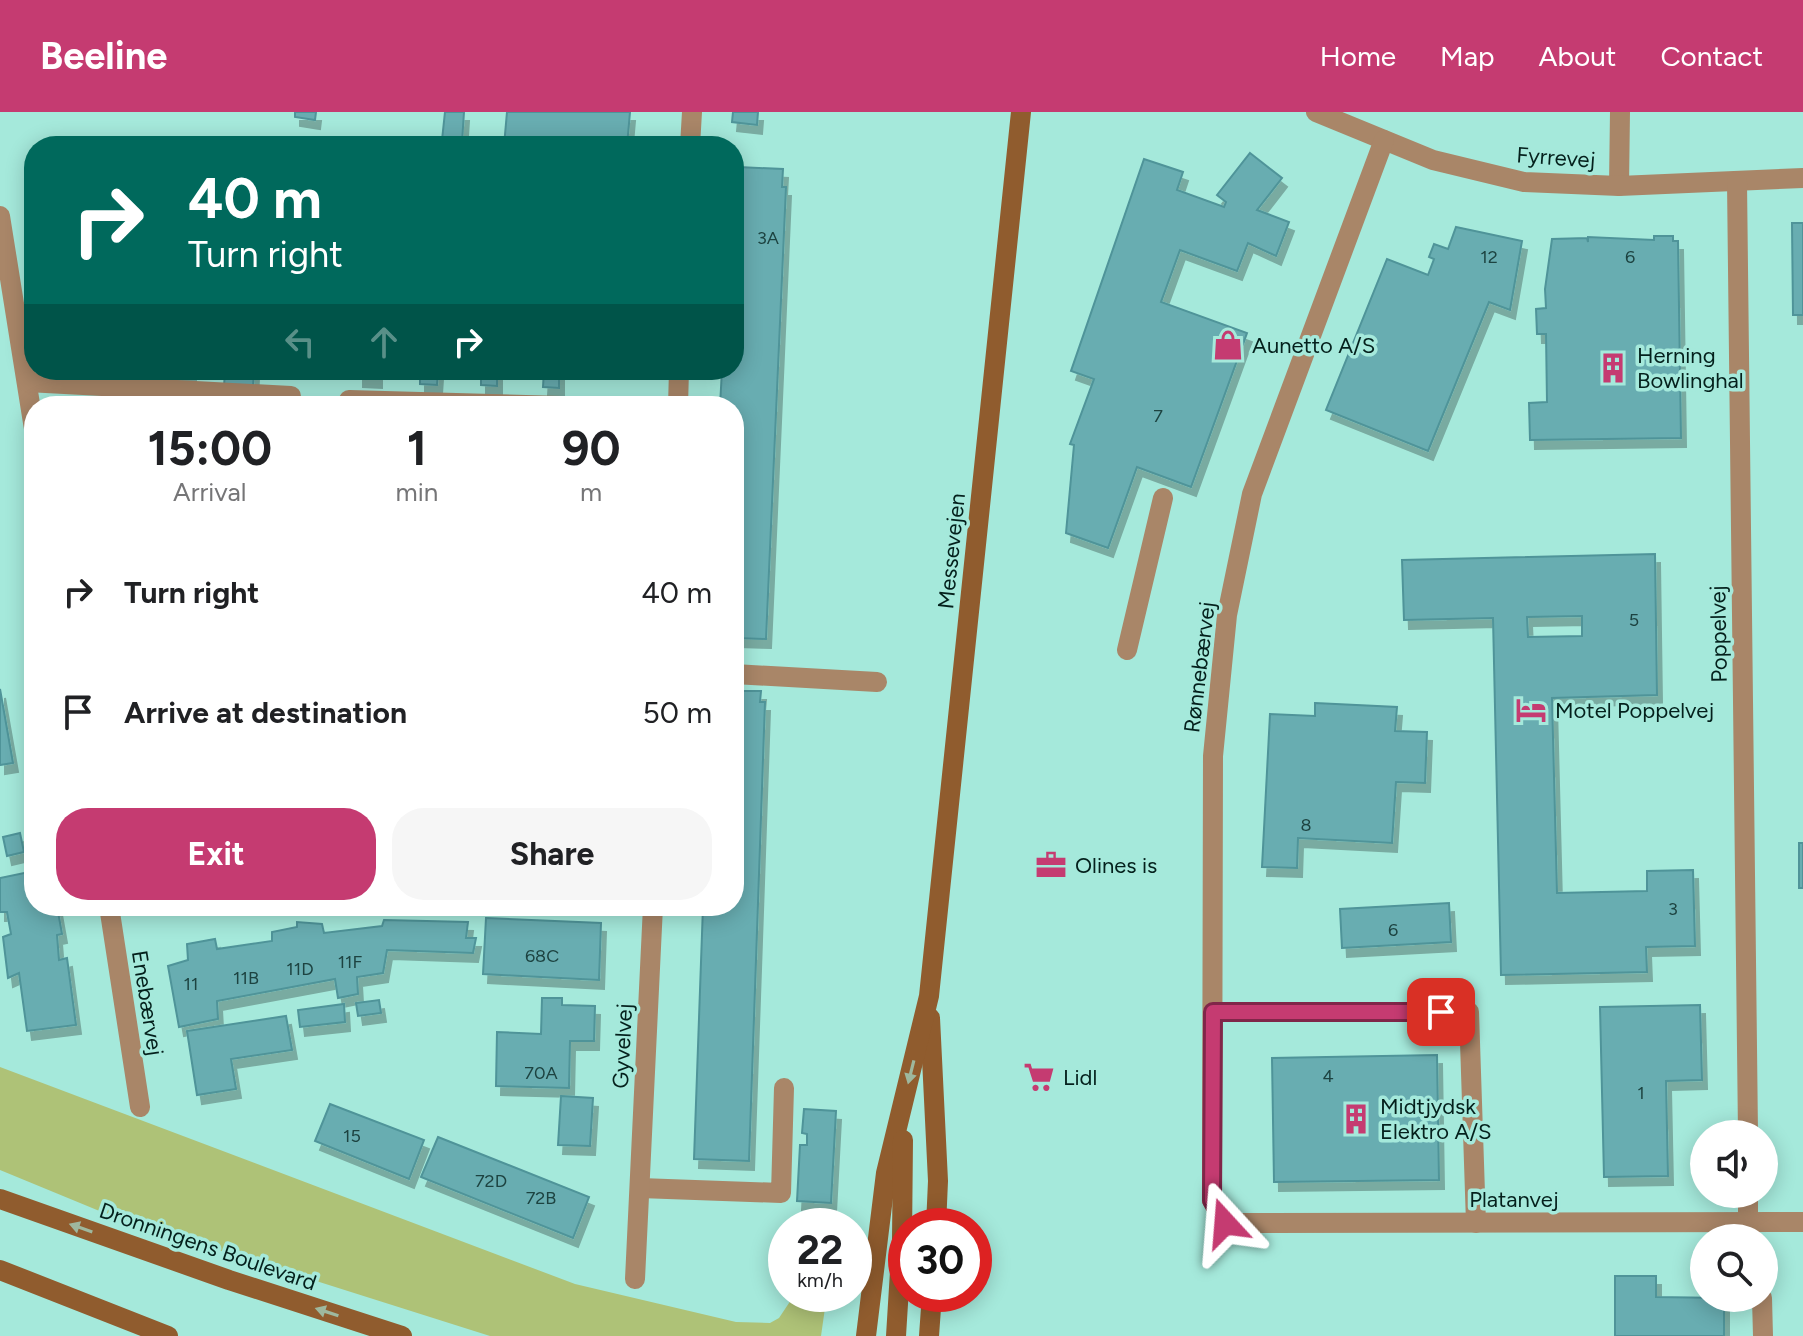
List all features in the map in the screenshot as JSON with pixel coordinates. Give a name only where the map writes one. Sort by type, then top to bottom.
[{"type":"main road","name":"Messevejen","points":[[866,1336],[886,1173],[929,996],[1021,112]]},
{"type":"main road","name":"Messevejen","points":[[929,996],[937,1208]]},
{"type":"main road","points":[[896,1336],[902,1239],[903,1104]]},
{"type":"main road","name":"Dronningens Boulevard","points":[[0,1199],[229,1280],[402,1336]]},
{"type":"main road","points":[[0,1270],[168,1336]]},
{"type":"main road","points":[[929,1336],[931,1312]]},
{"type":"street","points":[[691,136],[692,112]]},
{"type":"street","name":"Fyrrevej","points":[[1316,112],[1433,160],[1524,182],[1619,186],[1803,178]]},
{"type":"street","points":[[1619,186],[1620,112]]},
{"type":"street","name":"Rønnebærvej","points":[[1225,1223],[1212,1200],[1213,756],[1227,615],[1252,494],[1384,140]]},
{"type":"street","name":"Poppelvej","points":[[1737,182],[1748,1120]]},
{"type":"street","points":[[0,216],[24,364]]},
{"type":"street","points":[[29,396],[27,382],[291,396]]},
{"type":"street","points":[[1127,650],[1163,498]]},
{"type":"street","points":[[744,675],[877,682]]},
{"type":"street","name":"Enebærvej","points":[[111,916],[140,1107]]},
{"type":"street","name":"Gyvelvej","points":[[635,1279],[653,916]]},
{"type":"street","points":[[1213,1012],[1469,1012],[1476,1223]]},
{"type":"street","points":[[640,1188],[781,1193],[784,1088]]},
{"type":"street","name":"Platanvej","points":[[1778,1225],[1803,1222]]},
{"type":"street","name":"Platanvej","points":[[1225,1223],[1690,1227]]},
{"type":"street","points":[[1762,1312],[1763,1336]]},
{"type":"green space","points":[[0,1067],[575,1284],[736,1322],[770,1323],[783,1312],[824,1312],[821,1336],[490,1336],[114,1217],[0,1170]]},
{"type":"building","points":[[295,112],[316,112],[315,120],[295,117]]},
{"type":"building","points":[[445,112],[464,112],[462,136],[442,136]]},
{"type":"building","points":[[507,112],[630,112],[628,136],[505,136]]},
{"type":"building","points":[[733,112],[758,112],[757,125],[732,122]]},
{"type":"building","points":[[1250,153],[1282,178],[1257,210],[1289,222],[1276,256],[1248,243],[1237,271],[1180,250],[1161,302],[1247,333],[1191,487],[1137,467],[1108,548],[1066,533],[1074,445],[1070,444],[1094,379],[1071,371],[1144,159],[1183,172],[1177,190],[1224,207],[1226,202],[1217,195]]},
{"type":"building","points":[[744,167],[783,169],[782,187],[786,187],[766,639],[744,638],[744,396],[721,396],[721,380],[744,380]]},
{"type":"building","points":[[1792,223],[1803,223],[1803,315],[1793,315]]},
{"type":"building","points":[[1456,227],[1522,241],[1510,310],[1489,302],[1428,451],[1326,410],[1387,259],[1428,275],[1434,259],[1429,257],[1434,244],[1448,249]]},
{"type":"building","name":"Herning Bowlinghal","points":[[1654,236],[1673,236],[1673,241],[1678,241],[1681,438],[1530,440],[1529,403],[1547,402],[1546,334],[1537,334],[1536,309],[1546,308],[1545,289],[1552,239],[1587,238],[1588,242],[1588,237],[1654,240]]},
{"type":"building","points":[[224,380],[253,380],[253,387],[224,386]]},
{"type":"building","points":[[420,380],[437,380],[437,385],[420,384]]},
{"type":"building","points":[[481,380],[497,380],[497,386],[481,385]]},
{"type":"building","points":[[543,380],[559,380],[559,388],[543,387]]},
{"type":"building","points":[[1655,554],[1657,695],[1552,698],[1557,893],[1647,891],[1647,871],[1693,870],[1695,946],[1646,947],[1647,972],[1501,975],[1493,618],[1404,620],[1402,560]],"holes":[[[1582,616],[1582,636],[1528,637],[1527,617]]]},
{"type":"building","points":[[0,689],[13,763],[0,765]]},
{"type":"building","points":[[744,691],[761,691],[760,702],[765,702],[749,1161],[694,1159],[703,916],[744,916]]},
{"type":"building","points":[[1315,703],[1397,707],[1395,731],[1427,732],[1425,783],[1396,782],[1392,843],[1298,838],[1297,868],[1262,867],[1270,714],[1315,716]]},
{"type":"building","points":[[20,833],[24,852],[7,856],[3,837]]},
{"type":"building","points":[[1799,843],[1803,843],[1803,888],[1799,888]]},
{"type":"building","points":[[24,873],[24,916],[59,916],[62,934],[57,935],[59,960],[67,958],[76,1025],[27,1031],[19,973],[8,978],[3,937],[11,934],[7,912],[0,912],[0,878]]},
{"type":"building","points":[[1449,903],[1451,942],[1342,948],[1340,909]]},
{"type":"building","points":[[486,918],[601,923],[599,980],[483,974]]},
{"type":"building","points":[[384,920],[468,922],[466,938],[476,938],[473,953],[387,950],[383,973],[357,977],[358,994],[338,998],[335,979],[217,1001],[218,1019],[179,1027],[168,966],[188,960],[187,944],[215,939],[217,949],[272,941],[272,932],[297,927],[297,922],[322,924],[324,933],[382,926]]},
{"type":"building","points":[[542,998],[562,998],[562,1005],[595,1006],[594,1041],[570,1041],[569,1088],[496,1086],[497,1032],[541,1034]]},
{"type":"building","points":[[379,1000],[381,1013],[358,1016],[356,1003]]},
{"type":"building","points":[[344,1004],[345,1022],[300,1027],[298,1010]]},
{"type":"building","points":[[1700,1005],[1702,1080],[1666,1081],[1668,1176],[1604,1177],[1600,1007]]},
{"type":"building","points":[[286,1016],[292,1050],[231,1059],[236,1089],[197,1095],[187,1031]]},
{"type":"building","name":"Midtjydsk Elektro A/S","points":[[1437,1055],[1439,1180],[1274,1182],[1272,1058]]},
{"type":"building","points":[[561,1096],[593,1098],[590,1146],[558,1145]]},
{"type":"building","points":[[330,1104],[424,1140],[409,1179],[315,1141]]},
{"type":"building","points":[[804,1109],[836,1111],[831,1203],[797,1201],[800,1145],[807,1145],[807,1134],[802,1133]]},
{"type":"building","points":[[438,1137],[589,1197],[573,1238],[421,1177]]},
{"type":"building","points":[[1615,1276],[1656,1276],[1656,1297],[1690,1298],[1690,1312],[1724,1312],[1724,1336],[1615,1336]]},
{"type":"place","name":"Aunetto A/S","points":[[1228,345]]},
{"type":"place","name":"Herning Bowlinghal","points":[[1613,368]]},
{"type":"place","name":"Motel Poppelvej","points":[[1531,710]]},
{"type":"place","name":"Olines is","points":[[1051,865]]},
{"type":"place","name":"Lidl","points":[[1039,1077]]},
{"type":"place","name":"Midtjydsk Elektro A/S","points":[[1356,1119]]},
{"type":"route","points":[[1225,1223],[1212,1200],[1213,1012],[1441,1012]]}]
